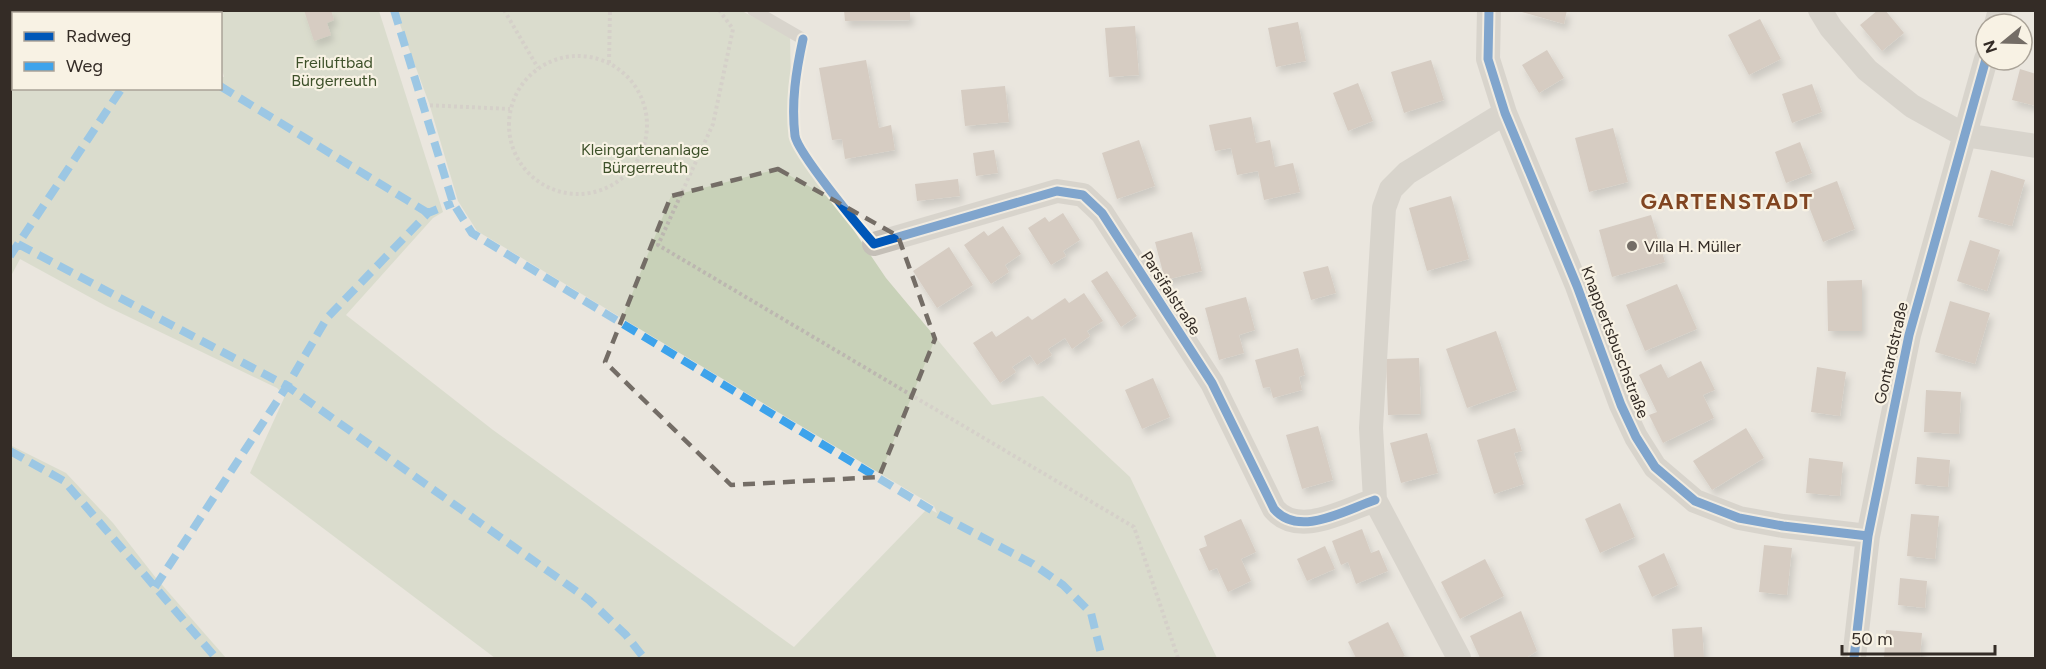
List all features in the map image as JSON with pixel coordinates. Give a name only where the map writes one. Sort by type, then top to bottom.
[{"type":"street","points":[[1459,658],[1375,500],[1371,428],[1384,208],[1391,189],[1407,174],[1505,113],[1488,59],[1489,10]]},
{"type":"street","points":[[1820,10],[1831,28],[1867,70],[1912,106],[1964,135],[2036,146]]},
{"type":"street","name":"Gontardstraße","points":[[1854,658],[1868,536],[1909,335],[1982,72]]},
{"type":"street","name":"Knappertsbuschstraße","points":[[1505,113],[1577,286],[1621,405],[1636,437],[1655,467],[1695,501],[1739,518],[1783,526],[1868,536]]},
{"type":"street","name":"Parsifalstraße","points":[[874,244],[1057,191],[1083,195],[1102,213],[1212,383],[1274,509],[1289,522],[1311,522],[1375,500]]},
{"type":"lane","points":[[753,10],[803,39]]},
{"type":"path","points":[[504,10],[538,68]]},
{"type":"path","points":[[609,63],[610,10]]},
{"type":"path","points":[[719,10],[732,29],[713,124],[658,245],[1134,527],[1178,658]]},
{"type":"path","points":[[573,56],[592,57],[609,63],[628,77],[642,97],[648,121],[645,144],[635,166],[618,183],[596,193],[573,195],[549,189],[530,175],[515,156],[509,133],[510,109],[526,79],[538,68],[555,59],[573,56]]},
{"type":"path","points":[[424,105],[510,109]]},
{"type":"highlighted area","points":[[778,169],[898,236],[935,339],[879,477],[731,485],[605,362],[671,196]]},
{"type":"green space","points":[[136,10],[137,12],[12,12],[12,90],[222,90],[222,76],[224,77],[222,12],[202,11],[379,11],[443,212],[433,218],[346,315],[493,430],[794,647],[928,508],[937,513],[934,506],[477,231],[458,201],[429,103],[395,11],[742,11],[790,36],[792,139],[886,278],[992,405],[1043,396],[1130,477],[1217,658],[495,658],[250,473],[285,396],[277,388],[106,306],[20,259],[11,276],[11,11]]},
{"type":"green space","points":[[10,445],[66,473],[113,523],[156,578],[226,658],[11,658]]},
{"type":"building","points":[[304,10],[331,10],[334,20],[327,23],[331,35],[314,41]]},
{"type":"building","points":[[844,10],[910,10],[910,20],[845,21]]},
{"type":"building","points":[[1515,10],[1567,10],[1564,24]]},
{"type":"building","points":[[1878,10],[1885,10],[1904,33],[1882,51],[1860,25]]},
{"type":"building","points":[[1760,19],[1781,59],[1749,75],[1728,35]]},
{"type":"building","points":[[1298,22],[1306,61],[1276,67],[1268,28]]},
{"type":"building","points":[[1135,26],[1139,75],[1109,77],[1105,28]]},
{"type":"building","points":[[1547,50],[1564,78],[1539,93],[1522,65]]},
{"type":"building","points":[[866,60],[879,128],[891,125],[895,150],[845,159],[842,139],[832,140],[819,68]]},
{"type":"building","points":[[1431,60],[1444,100],[1404,113],[1391,72]]},
{"type":"building","points":[[2019,72],[2036,74],[2036,106],[2012,100]]},
{"type":"building","points":[[1358,83],[1373,121],[1348,131],[1333,93]]},
{"type":"building","points":[[1812,84],[1822,112],[1792,123],[1782,94]]},
{"type":"building","points":[[1005,86],[1009,122],[965,126],[961,90]]},
{"type":"building","points":[[1251,117],[1256,143],[1270,140],[1275,167],[1293,163],[1300,192],[1264,200],[1258,171],[1237,175],[1231,148],[1215,151],[1209,125]]},
{"type":"building","points":[[1613,128],[1628,182],[1589,192],[1575,138]]},
{"type":"building","points":[[1139,140],[1155,186],[1117,199],[1102,153]]},
{"type":"building","points":[[1800,142],[1812,173],[1786,183],[1775,152]]},
{"type":"building","points":[[994,150],[998,173],[976,176],[973,153]]},
{"type":"building","points":[[1991,170],[2025,180],[2012,226],[1978,217]]},
{"type":"building","points":[[958,179],[960,196],[917,201],[915,184]]},
{"type":"building","points":[[1837,181],[1855,229],[1823,242],[1804,194]]},
{"type":"building","points":[[1451,196],[1469,259],[1427,271],[1409,208]]},
{"type":"building","points":[[1063,213],[1080,240],[1063,251],[1066,256],[1051,265],[1028,228],[1045,217],[1049,222]]},
{"type":"building","name":"Villa H. Müller","points":[[1651,215],[1665,262],[1612,277],[1599,230]]},
{"type":"building","points":[[1003,226],[1021,254],[1005,265],[1009,272],[991,284],[964,245],[984,231],[988,236]]},
{"type":"building","points":[[1192,232],[1202,271],[1165,280],[1155,242]]},
{"type":"building","points":[[1970,240],[2000,250],[1987,291],[1957,281]]},
{"type":"building","points":[[949,247],[973,285],[937,308],[913,271]]},
{"type":"building","points":[[1328,266],[1336,293],[1311,300],[1303,272]]},
{"type":"building","points":[[1107,271],[1137,316],[1121,327],[1091,281]]},
{"type":"building","points":[[1862,280],[1862,331],[1828,331],[1827,281]]},
{"type":"building","points":[[1677,284],[1697,329],[1645,351],[1626,305]]},
{"type":"building","points":[[1084,293],[1103,321],[1087,331],[1090,336],[1072,349],[1065,338],[1048,349],[1052,355],[1037,365],[1030,355],[1012,367],[1016,372],[1000,383],[973,343],[992,331],[996,337],[1028,316],[1032,320],[1065,298],[1069,303]]},
{"type":"building","points":[[1246,297],[1255,330],[1239,335],[1244,353],[1219,360],[1205,308]]},
{"type":"building","points":[[1950,301],[1990,313],[1975,364],[1935,352]]},
{"type":"building","points":[[1496,331],[1517,390],[1467,408],[1446,349]]},
{"type":"building","points":[[1298,348],[1305,375],[1299,377],[1302,390],[1273,398],[1270,387],[1263,388],[1255,360]]},
{"type":"building","points":[[1419,358],[1421,414],[1388,415],[1386,359]]},
{"type":"building","points":[[1701,361],[1715,390],[1703,395],[1714,418],[1663,443],[1649,415],[1657,412],[1639,375],[1661,364],[1668,378]]},
{"type":"building","points":[[1817,367],[1846,372],[1840,416],[1811,412]]},
{"type":"building","points":[[1153,378],[1170,417],[1142,429],[1125,390]]},
{"type":"building","points":[[1926,390],[1961,392],[1959,434],[1924,432]]},
{"type":"building","points":[[1318,426],[1333,480],[1302,489],[1286,435]]},
{"type":"building","points":[[1515,428],[1522,451],[1514,453],[1524,484],[1494,494],[1477,440]]},
{"type":"building","points":[[1746,428],[1764,458],[1712,490],[1693,461]]},
{"type":"building","points":[[1427,433],[1438,473],[1401,483],[1390,443]]},
{"type":"building","points":[[1917,457],[1950,460],[1948,487],[1915,484]]},
{"type":"building","points":[[1809,458],[1843,462],[1840,496],[1806,493]]},
{"type":"building","points":[[1620,503],[1635,537],[1600,553],[1585,519]]},
{"type":"building","points":[[1911,514],[1939,516],[1935,559],[1907,556]]},
{"type":"building","points":[[1241,519],[1256,552],[1241,559],[1251,581],[1228,592],[1217,568],[1209,571],[1199,549],[1207,546],[1204,536]]},
{"type":"building","points":[[1362,529],[1371,553],[1379,550],[1388,571],[1356,584],[1348,562],[1341,565],[1332,541]]},
{"type":"building","points":[[1764,545],[1792,548],[1787,595],[1759,592]]},
{"type":"building","points":[[1325,546],[1335,569],[1307,581],[1297,559]]},
{"type":"building","points":[[1664,553],[1678,585],[1652,597],[1638,566]]},
{"type":"building","points":[[1485,559],[1504,596],[1460,619],[1441,582]]},
{"type":"building","points":[[1900,578],[1927,581],[1925,608],[1898,605]]},
{"type":"building","points":[[1521,611],[1537,651],[1526,658],[1480,658],[1470,636]]},
{"type":"building","points":[[1388,622],[1405,656],[1356,658],[1348,642]]},
{"type":"building","points":[[1702,627],[1704,658],[1674,658],[1672,629]]},
{"type":"building","points":[[1886,630],[1922,633],[1920,658],[1884,658]]},
{"type":"marked path","points":[[394,10],[453,203],[472,233],[938,514],[1033,564],[1063,585],[1091,613],[1102,658]]},
{"type":"marked path","points":[[222,87],[428,213]]},
{"type":"marked path","points":[[10,256],[121,90]]},
{"type":"marked path","points":[[155,587],[287,386],[327,318],[428,213],[453,203]]},
{"type":"marked path","points":[[18,244],[287,386],[589,600],[626,635],[644,658]]},
{"type":"marked path","points":[[10,451],[64,481],[216,658]]},
{"type":"cycle path","points":[[1489,10],[1488,59],[1505,113],[1577,286],[1621,405],[1636,437],[1655,467],[1695,501],[1739,518],[1783,526],[1868,536]]},
{"type":"cycle path","points":[[803,39],[795,87],[795,136],[806,158],[874,244],[1057,191],[1083,195],[1102,213],[1212,383],[1274,509],[1284,517],[1309,522],[1336,515],[1375,500]]},
{"type":"cycle path","points":[[1854,658],[1868,536],[1909,335],[1982,72]]},
{"type":"place","name":"Villa H. Müller","points":[[1632,246]]},
{"type":"district","name":"GARTENSTADT","points":[[1727,201]]},
{"type":"park label","name":"Freiluftbad Bürgerreuth","points":[[334,71]]},
{"type":"park label","name":"Kleingartenanlage Bürgerreuth","points":[[645,158]]}]
